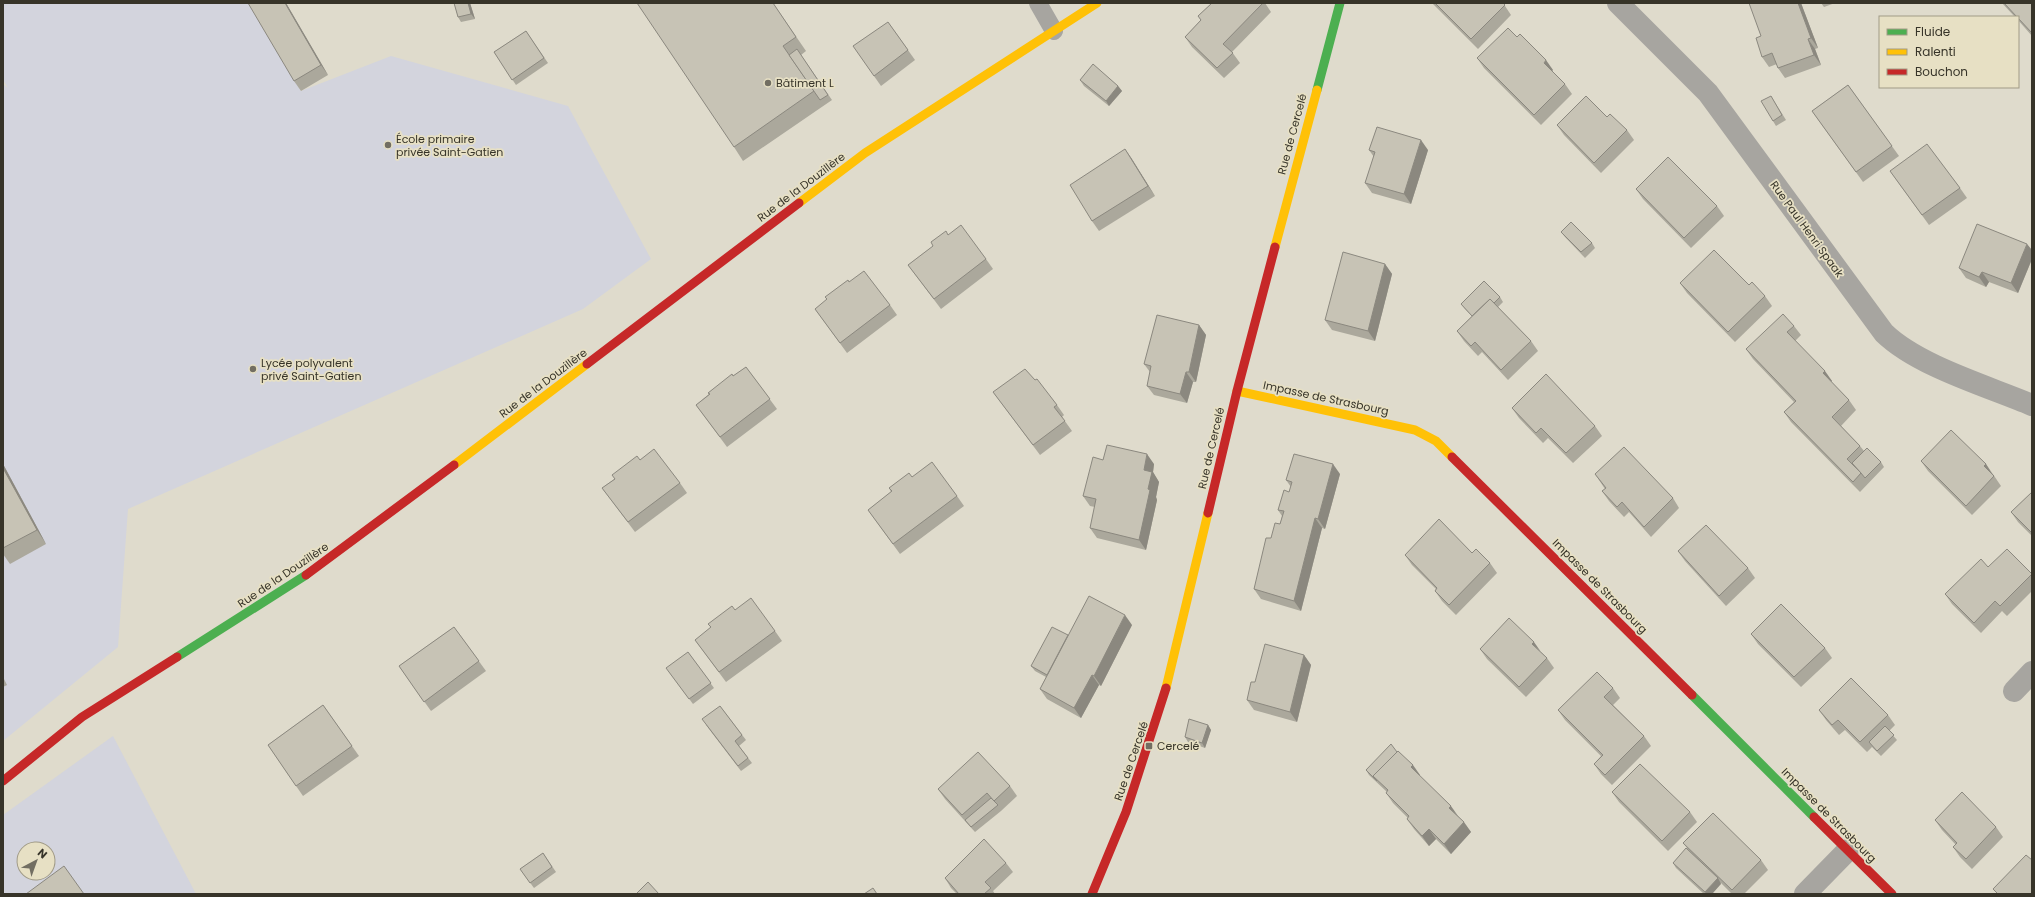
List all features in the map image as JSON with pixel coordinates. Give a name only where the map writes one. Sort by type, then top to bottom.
[{"type":"street","name":"Rue de la Douzillère","points":[[3,780],[82,717],[315,570],[865,153],[1097,3]]},
{"type":"street","name":"Rue de Cercelé","points":[[1092,894],[1126,812],[1159,712],[1237,391],[1340,3]]},
{"type":"street","name":"Rue Paul Henri Spaak","points":[[1618,3],[1708,93],[1873,321],[1888,337],[1925,361],[2032,404]]},
{"type":"street","name":"Impasse de Strasbourg","points":[[1237,391],[1415,430],[1436,441],[1892,894]]},
{"type":"street","points":[[2014,691],[2032,672]]},
{"type":"street","points":[[1805,894],[1848,850]]},
{"type":"lane","points":[[1038,3],[1054,31]]},
{"type":"shaded area","name":"Lycée polyvalent privé Saint-Gatien","points":[[3,3],[249,3],[301,91],[391,56],[568,106],[651,259],[583,309],[128,509],[118,647],[3,741],[3,84],[8,88],[3,80]]},
{"type":"shaded area","points":[[113,736],[196,894],[3,894],[3,815]]},
{"type":"building","points":[[248,3],[285,3],[321,65],[294,81]]},
{"type":"building","points":[[454,3],[468,3],[471,14],[458,17]]},
{"type":"building","name":"Bâtiment L","points":[[637,3],[773,3],[796,37],[783,46],[814,91],[734,147]]},
{"type":"building","points":[[1212,3],[1263,3],[1223,44],[1233,53],[1217,68],[1185,37],[1201,20],[1198,16]]},
{"type":"building","points":[[1435,3],[1503,3],[1505,5],[1471,39]]},
{"type":"building","points":[[1749,3],[1798,3],[1811,38],[1808,39],[1814,55],[1778,68],[1772,53],[1762,57],[1756,38],[1761,36]]},
{"type":"building","points":[[2004,3],[2032,3],[2032,33],[2019,19],[2019,16],[2016,16]]},
{"type":"building","points":[[888,22],[908,50],[874,76],[853,46]]},
{"type":"building","points":[[1508,28],[1517,37],[1520,34],[1546,60],[1544,63],[1565,84],[1534,115],[1477,58]]},
{"type":"building","points":[[526,31],[544,58],[512,80],[494,52]]},
{"type":"building","points":[[797,49],[828,95],[820,100],[789,55]]},
{"type":"building","points":[[1093,64],[1118,86],[1106,101],[1080,80]]},
{"type":"building","points":[[1848,85],[1892,146],[1856,172],[1812,111]]},
{"type":"building","points":[[1586,96],[1607,117],[1610,114],[1627,130],[1594,163],[1557,125]]},
{"type":"building","points":[[1771,96],[1782,115],[1773,121],[1761,101]]},
{"type":"building","points":[[1377,127],[1421,140],[1404,194],[1365,183],[1375,152],[1369,150]]},
{"type":"building","points":[[1927,144],[1960,188],[1922,215],[1890,171]]},
{"type":"building","points":[[1125,149],[1148,186],[1092,221],[1070,185]]},
{"type":"building","points":[[1668,157],[1717,206],[1684,238],[1636,189]]},
{"type":"building","points":[[1571,222],[1592,243],[1581,252],[1561,232]]},
{"type":"building","points":[[1977,224],[2027,244],[2011,283],[1982,272],[1979,277],[1959,268]]},
{"type":"building","points":[[961,225],[986,259],[934,299],[908,265],[933,246],[931,242],[946,231],[948,235]]},
{"type":"building","points":[[1714,250],[1749,285],[1752,282],[1765,296],[1728,332],[1680,283]]},
{"type":"building","points":[[1343,252],[1385,264],[1368,331],[1325,320]]},
{"type":"building","points":[[864,271],[890,305],[840,343],[815,309],[827,299],[825,297],[848,280],[849,282]]},
{"type":"building","points":[[1484,281],[1500,297],[1494,303],[1490,299],[1472,316],[1461,304]]},
{"type":"building","points":[[1490,299],[1531,341],[1501,370],[1475,342],[1471,346],[1457,331]]},
{"type":"building","points":[[1783,314],[1794,326],[1787,332],[1825,371],[1823,373],[1849,400],[1832,417],[1860,446],[1847,459],[1861,473],[1853,482],[1784,412],[1796,401],[1746,349]]},
{"type":"building","points":[[1157,315],[1199,325],[1189,372],[1186,372],[1180,394],[1147,386],[1151,366],[1144,364]]},
{"type":"building","points":[[746,367],[770,399],[720,437],[696,405],[710,394],[708,393],[732,374],[733,376]]},
{"type":"building","points":[[1025,369],[1035,380],[1037,379],[1057,405],[1054,407],[1065,421],[1033,445],[993,392]]},
{"type":"building","points":[[1546,374],[1595,426],[1566,453],[1541,428],[1536,433],[1512,408]]},
{"type":"building","points":[[1951,430],[1986,464],[1984,466],[1994,476],[1966,506],[1921,461]]},
{"type":"building","points":[[1107,445],[1147,454],[1144,470],[1152,472],[1148,489],[1150,490],[1139,540],[1090,528],[1096,499],[1083,496],[1093,457],[1103,460]]},
{"type":"building","points":[[1624,447],[1673,498],[1644,527],[1622,502],[1617,507],[1602,491],[1606,488],[1595,474]]},
{"type":"building","points":[[1867,448],[1881,462],[1865,478],[1852,463]]},
{"type":"building","points":[[654,449],[680,483],[628,522],[602,488],[615,479],[612,475],[637,456],[640,460]]},
{"type":"building","points":[[1294,454],[1333,464],[1318,519],[1315,518],[1294,601],[1254,589],[1266,538],[1271,538],[1275,523],[1280,524],[1284,511],[1278,510],[1284,490],[1289,492],[1292,482],[1286,480]]},
{"type":"building","points":[[932,462],[957,496],[893,544],[868,510],[892,491],[889,488],[909,473],[912,477]]},
{"type":"building","points":[[3,468],[37,530],[3,548]]},
{"type":"building","points":[[2032,492],[2032,533],[2011,512]]},
{"type":"building","points":[[1439,519],[1472,553],[1476,549],[1490,563],[1449,605],[1435,591],[1437,588],[1405,555]]},
{"type":"building","points":[[1706,525],[1748,568],[1719,596],[1678,551]]},
{"type":"building","points":[[2007,549],[2032,574],[2000,606],[1995,601],[1974,623],[1945,594],[1981,559],[1988,567]]},
{"type":"building","points":[[1089,596],[1125,615],[1094,676],[1092,675],[1074,708],[1040,689]]},
{"type":"building","points":[[751,598],[775,631],[719,672],[695,640],[711,627],[708,624],[732,606],[735,610]]},
{"type":"building","points":[[1781,604],[1825,648],[1794,677],[1751,634]]},
{"type":"building","points":[[1509,618],[1534,642],[1532,644],[1547,658],[1519,687],[1480,649]]},
{"type":"building","points":[[454,627],[479,661],[424,702],[399,666]]},
{"type":"building","points":[[1052,627],[1068,635],[1047,675],[1031,666]]},
{"type":"building","points":[[1265,644],[1304,655],[1290,712],[1247,700],[1251,682],[1255,682]]},
{"type":"building","points":[[688,652],[711,683],[689,699],[666,668]]},
{"type":"building","points":[[1597,672],[1613,688],[1604,697],[1644,736],[1605,775],[1594,764],[1603,755],[1558,710]]},
{"type":"building","points":[[1851,678],[1888,715],[1860,742],[1838,720],[1832,725],[1819,710]]},
{"type":"building","points":[[323,705],[352,746],[296,786],[268,745]]},
{"type":"building","points":[[720,706],[742,735],[735,741],[748,758],[738,766],[702,719]]},
{"type":"building","points":[[1189,719],[1208,725],[1202,743],[1185,737]]},
{"type":"building","points":[[1885,726],[1894,735],[1877,751],[1869,742]]},
{"type":"building","points":[[1391,744],[1397,752],[1373,776],[1377,781],[1366,770]]},
{"type":"building","points":[[1398,751],[1413,765],[1411,767],[1451,806],[1449,808],[1464,822],[1444,844],[1429,829],[1422,836],[1407,819],[1409,816],[1386,793],[1388,790],[1373,776]]},
{"type":"building","points":[[978,752],[1010,786],[994,801],[987,793],[962,815],[938,789]]},
{"type":"building","points":[[1640,764],[1690,812],[1662,841],[1612,792]]},
{"type":"building","points":[[1962,792],[1996,827],[1966,859],[1953,847],[1957,843],[1935,820]]},
{"type":"building","points":[[991,798],[998,805],[971,827],[965,820]]},
{"type":"building","points":[[1713,813],[1761,860],[1732,890],[1683,843]]},
{"type":"building","points":[[984,839],[1006,863],[985,882],[991,888],[984,894],[959,894],[945,878]]},
{"type":"building","points":[[1686,848],[1718,878],[1705,892],[1673,863]]},
{"type":"building","points":[[543,853],[552,867],[530,883],[520,869]]},
{"type":"building","points":[[2026,855],[2032,860],[2032,894],[1998,894],[1993,889]]},
{"type":"building","points":[[64,866],[84,894],[26,894],[44,881],[56,881],[56,872]]},
{"type":"building","points":[[648,882],[659,894],[636,894]]},
{"type":"building","points":[[873,888],[877,894],[864,894]]},
{"type":"traffic: fast","points":[[1317,90],[1340,3]]},
{"type":"traffic: fast","points":[[177,657],[306,575]]},
{"type":"traffic: fast","points":[[1692,695],[1814,817]]},
{"type":"traffic: slow","points":[[799,203],[865,153],[1097,3]]},
{"type":"traffic: slow","points":[[1275,247],[1317,90]]},
{"type":"traffic: slow","points":[[454,465],[587,364]]},
{"type":"traffic: slow","points":[[1237,391],[1415,430],[1436,441],[1452,457]]},
{"type":"traffic: slow","points":[[1166,688],[1208,513]]},
{"type":"traffic: jam","points":[[587,364],[799,203]]},
{"type":"traffic: jam","points":[[1208,513],[1237,391],[1275,247]]},
{"type":"traffic: jam","points":[[1452,457],[1692,695]]},
{"type":"traffic: jam","points":[[306,575],[454,465]]},
{"type":"traffic: jam","points":[[3,781],[82,717],[177,657]]},
{"type":"traffic: jam","points":[[1092,894],[1126,812],[1166,688]]},
{"type":"traffic: jam","points":[[1814,817],[1892,894]]},
{"type":"place","name":"Bâtiment L","points":[[768,83]]},
{"type":"place","name":"École primaire privée Saint-Gatien","points":[[388,145]]},
{"type":"place","name":"Lycée polyvalent privé Saint-Gatien","points":[[253,369]]},
{"type":"place","name":"Cercelé","points":[[1149,746]]}]
